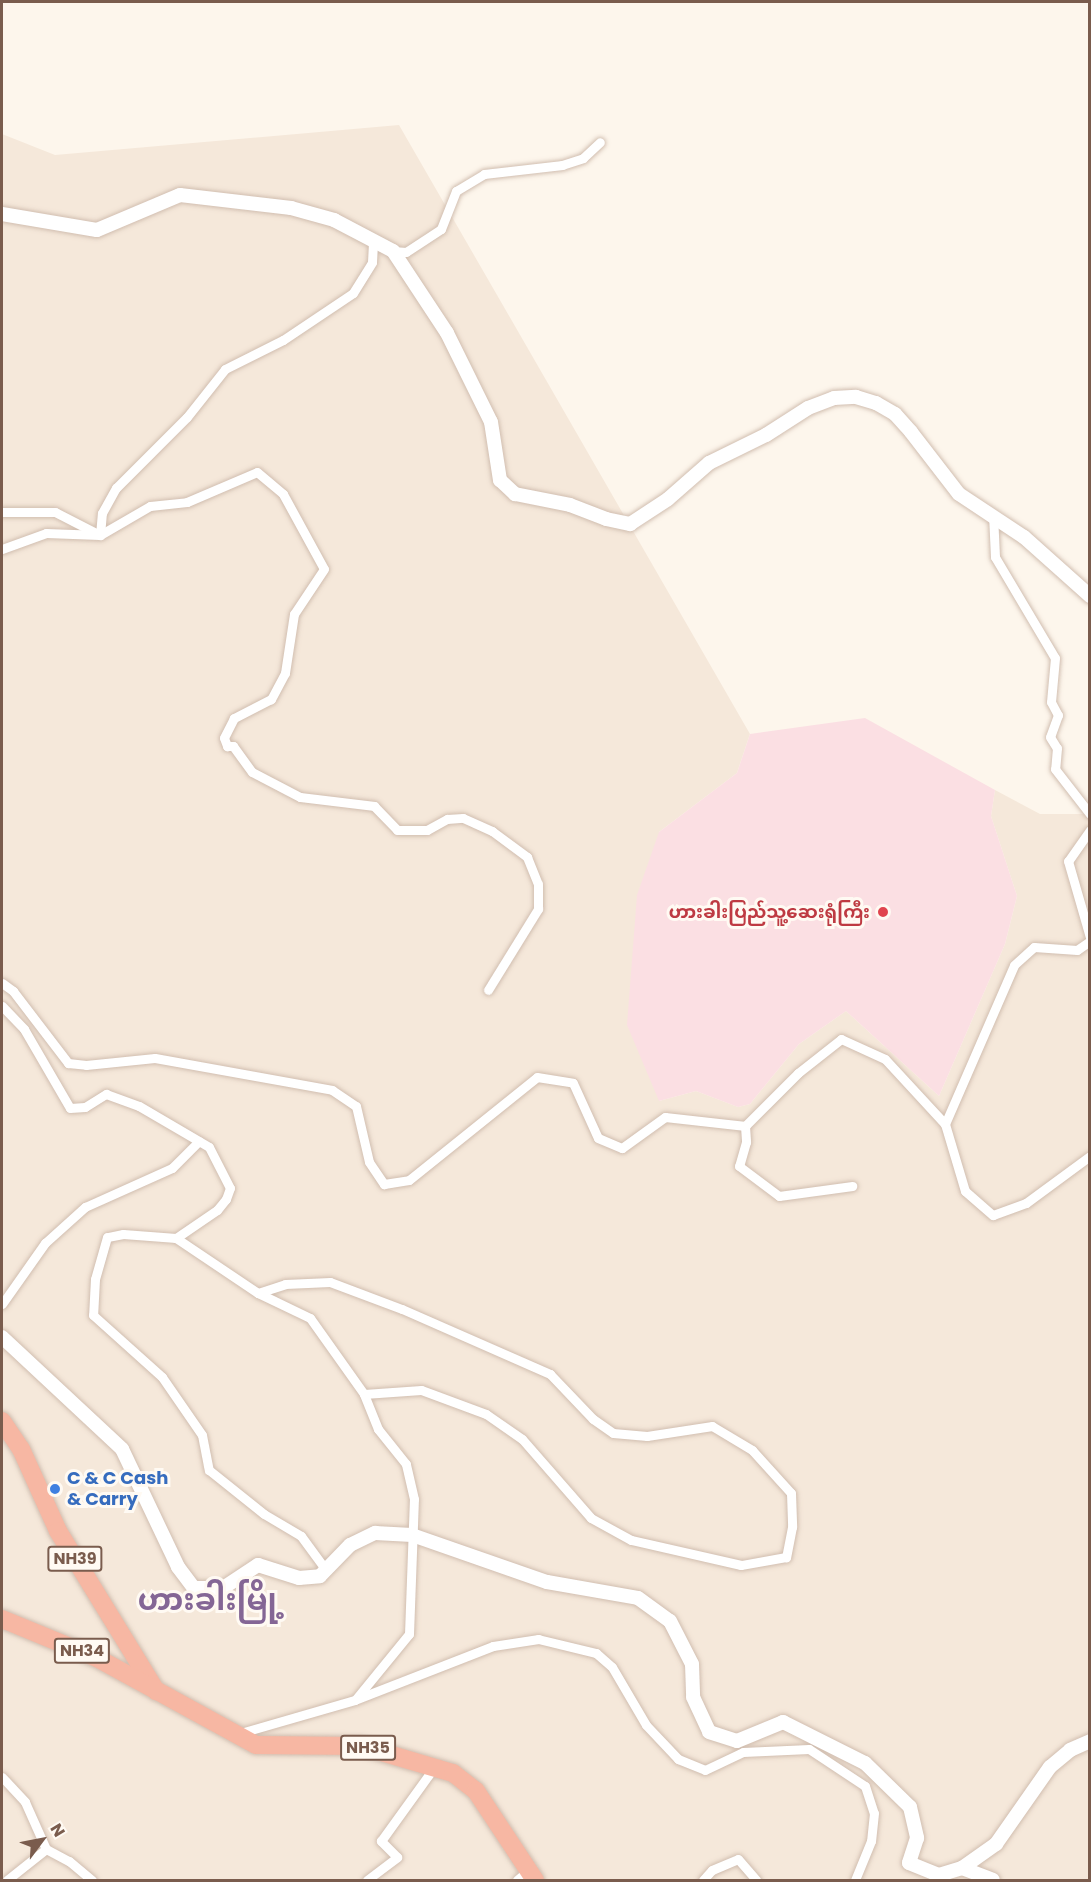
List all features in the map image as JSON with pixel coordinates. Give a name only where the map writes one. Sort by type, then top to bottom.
[{"type":"highway","name":"NH39","points":[[2,1421],[21,1449],[58,1531],[157,1693]]},
{"type":"highway","name":"NH34","points":[[2,1619],[97,1658],[157,1693]]},
{"type":"highway","name":"NH35","points":[[157,1693],[235,1735],[268,1748],[361,1746],[453,1773],[476,1791],[527,1877]]},
{"type":"street","points":[[2,214],[97,230],[180,195],[291,208],[334,220],[393,251],[406,252],[441,229],[456,191],[484,174],[524,172],[562,165],[583,158],[600,142]]},
{"type":"street","points":[[100,536],[102,513],[116,488],[160,440],[187,417],[225,369],[270,348],[353,293],[372,262],[373,240]]},
{"type":"street","points":[[393,251],[447,333],[491,422],[500,480],[515,494],[630,524],[668,499],[709,463],[766,435],[808,408],[834,398],[856,397],[895,414],[958,494],[993,514],[1089,596]]},
{"type":"street","points":[[2,549],[46,533],[100,536],[150,506],[187,502],[257,472],[283,494],[324,569],[294,614],[285,673],[271,699],[234,718],[224,738],[227,746],[233,746],[252,772],[300,797],[374,806],[397,830],[427,830],[447,819],[463,818],[492,831],[527,857],[538,884],[538,909],[488,990]]},
{"type":"street","points":[[2,512],[55,512],[100,536]]},
{"type":"street","points":[[993,514],[995,557],[1055,658],[1051,702],[1058,715],[1050,737],[1057,748],[1055,769],[1089,813]]},
{"type":"street","points":[[1089,830],[1068,861],[1089,937]]},
{"type":"street","points":[[945,1124],[1014,965],[1034,946],[1077,950],[1089,942]]},
{"type":"street","points":[[2,983],[13,991],[68,1063],[86,1065],[155,1058],[332,1090],[356,1106],[369,1162],[384,1184],[409,1180],[537,1077],[573,1083],[598,1138],[622,1148],[665,1117],[745,1126]]},
{"type":"street","points":[[2,1006],[24,1029],[70,1108],[85,1107],[106,1094],[139,1106],[209,1147],[230,1188],[217,1210],[176,1238]]},
{"type":"street","points":[[852,1186],[779,1196],[739,1166],[746,1142],[745,1126],[798,1073],[841,1039],[885,1059],[945,1124],[965,1191],[993,1215],[1026,1203],[1089,1156]]},
{"type":"street","points":[[2,1304],[45,1243],[85,1207],[172,1168],[198,1141]]},
{"type":"street","points":[[326,1570],[301,1536],[264,1514],[209,1470],[202,1435],[162,1377],[93,1315],[95,1279],[107,1237],[123,1233],[176,1238],[258,1293],[310,1318],[364,1394],[378,1428],[406,1464],[414,1499],[409,1634],[355,1700]]},
{"type":"street","points":[[258,1293],[285,1284],[330,1282],[402,1309],[550,1374],[593,1419],[613,1433],[647,1436],[712,1426],[752,1450],[791,1493],[792,1527],[786,1557],[741,1566],[631,1540],[591,1518],[522,1439],[486,1414],[422,1389],[364,1394]]},
{"type":"street","points":[[2,1337],[122,1449],[178,1567],[194,1588],[223,1588],[258,1565],[299,1578],[320,1576],[350,1545],[375,1533],[412,1535],[546,1582],[638,1598],[670,1621],[692,1664],[693,1697],[709,1732],[737,1741],[783,1722],[865,1762],[910,1807],[917,1838],[909,1863],[939,1875],[962,1868],[996,1844],[1050,1767],[1070,1750],[1089,1741]]},
{"type":"street","points":[[235,1735],[355,1700],[493,1646],[538,1639],[596,1653],[612,1667],[646,1725],[678,1759],[705,1770],[743,1752],[809,1749],[865,1786],[874,1813],[871,1841],[855,1881]]},
{"type":"street","points":[[367,1881],[397,1857],[381,1841],[435,1766]]},
{"type":"street","points":[[2,1777],[25,1802],[46,1850],[69,1861],[92,1881]]},
{"type":"street","points":[[8,1881],[46,1850]]},
{"type":"street","points":[[703,1881],[712,1870],[738,1859],[756,1881]]},
{"type":"street","points":[[962,1868],[993,1881]]},
{"type":"shaded area","points":[[399,125],[750,734],[737,773],[659,832],[659,1101],[696,1091],[738,1107],[750,1104],[799,1044],[846,1011],[939,1096],[1005,944],[1017,896],[991,816],[995,790],[1040,814],[1089,814],[1089,1880],[2,1880],[2,134],[55,155]]},
{"type":"shaded area","points":[[865,718],[995,790],[991,816],[1017,896],[1005,944],[939,1096],[846,1011],[799,1044],[750,1104],[738,1107],[696,1091],[659,1101],[627,1025],[637,895],[659,832],[737,773],[750,734]]},
{"type":"place","name":"ဟားခါးပြည်သူ့ဆေးရုံကြီး","points":[[883,912]]},
{"type":"place","name":"C & C Cash & Carry","points":[[55,1489]]},
{"type":"district","name":"ဟားခါးမြို့","points":[[211,1600]]}]
